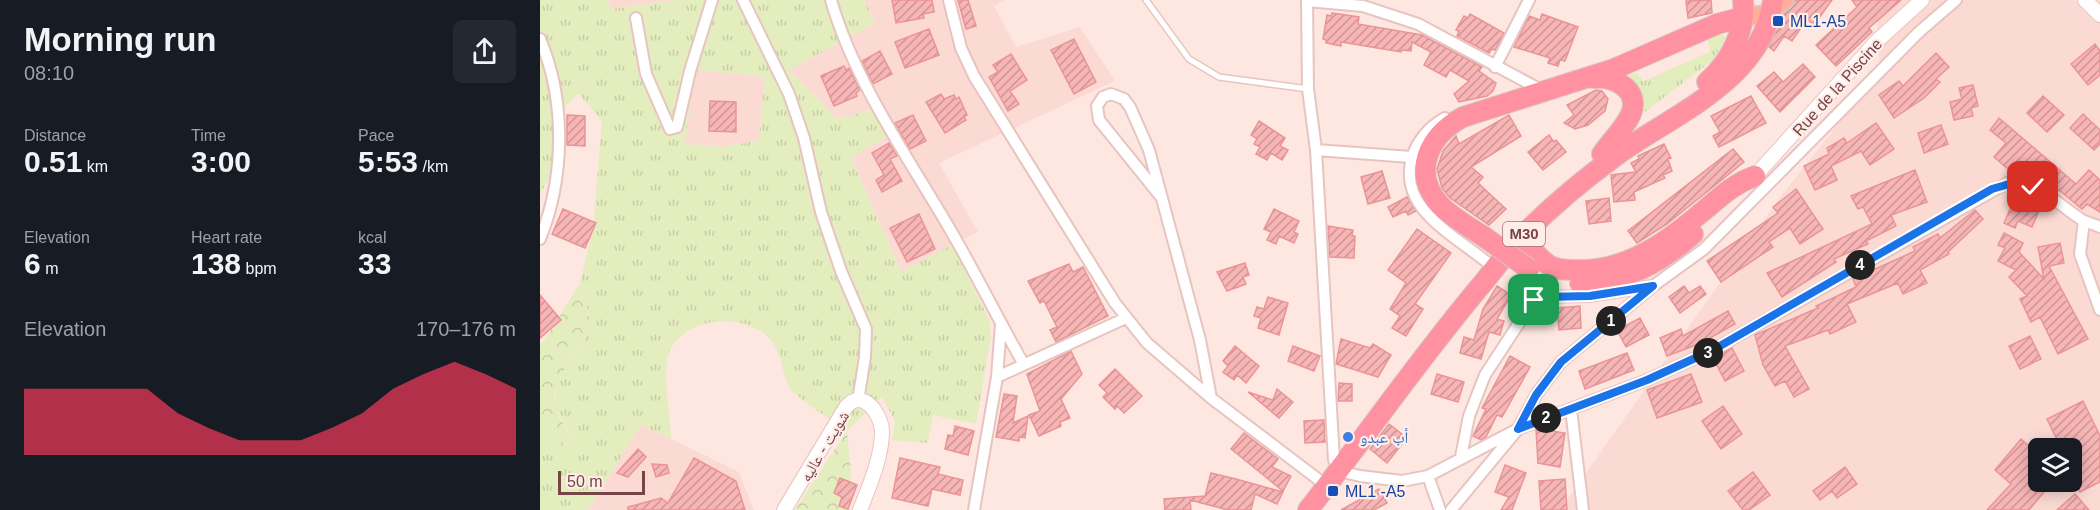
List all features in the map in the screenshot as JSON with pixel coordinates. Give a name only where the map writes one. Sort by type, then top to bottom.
[{"type":"highway","name":"M30","points":[[1296,510],[1319,480],[1336,465],[1522,236],[1601,167],[1697,104],[1738,70],[1756,48],[1776,4]]},
{"type":"highway","points":[[1743,9],[1647,57],[1585,80],[1463,117],[1450,124],[1435,138],[1426,162],[1430,190],[1442,206],[1529,269],[1566,281],[1592,282],[1616,279],[1650,266],[1678,247],[1749,183]]},
{"type":"highway","name":"M30","points":[[1308,510],[1395,378],[1488,263],[1531,216],[1602,154],[1716,74],[1737,39],[1743,9]]},
{"type":"highway","points":[[1585,80],[1609,78],[1619,81],[1628,91],[1632,104],[1630,115],[1602,154]]},
{"type":"highway","points":[[1522,236],[1546,264],[1558,268],[1588,271],[1625,263],[1646,253],[1673,234],[1731,188],[1749,183]]},
{"type":"main road","points":[[1743,9],[1760,16],[1776,4]]},
{"type":"street","points":[[636,18],[646,74],[670,129],[677,127],[690,71],[712,0]]},
{"type":"street","points":[[744,0],[789,94],[804,138],[821,212],[841,271],[866,329],[866,350],[858,401]]},
{"type":"street","points":[[831,0],[841,28],[875,100],[961,248],[1023,363]]},
{"type":"street","points":[[949,0],[961,48],[974,76],[1126,318],[1161,357],[1211,399],[1319,480]]},
{"type":"street","points":[[1545,92],[1418,24],[1354,4],[1307,0],[1308,89],[1316,150],[1336,465],[1360,476],[1402,481],[1428,476],[1518,429],[1647,380],[1713,350],[2007,183],[2016,182],[2033,187],[2084,221],[2100,227]]},
{"type":"street","points":[[1495,67],[1529,0]]},
{"type":"street","name":"Rue de la Piscine","points":[[1749,183],[1877,42],[1922,0]]},
{"type":"street","points":[[1451,510],[1518,429],[1536,395],[1561,362],[1653,286],[1704,249],[1919,32],[1956,0]]},
{"type":"street","points":[[2085,0],[2100,15]]},
{"type":"street","points":[[540,39],[554,87],[559,115],[557,160],[549,214],[540,239]]},
{"type":"street","points":[[1162,198],[1099,120],[1097,106],[1103,97],[1111,94],[1117,96],[1131,107],[1149,150],[1162,198],[1200,340],[1211,399]]},
{"type":"street","points":[[1445,118],[1422,137],[1411,157],[1411,179],[1419,204],[1437,223],[1488,263]]},
{"type":"street","points":[[1316,150],[1411,157]]},
{"type":"street","points":[[2084,221],[2080,254],[2100,310]]},
{"type":"street","points":[[1461,457],[1469,416],[1485,375],[1537,298],[1590,296],[1653,286]]},
{"type":"street","points":[[997,377],[1023,363],[1126,318]]},
{"type":"street","points":[[974,510],[997,377],[1001,324]]},
{"type":"street","name":"شويت - عاليه","points":[[784,510],[846,407],[858,401],[868,403],[877,410],[882,430],[869,486],[860,510]]},
{"type":"street","points":[[1571,409],[1583,510]]},
{"type":"street","points":[[1428,476],[1440,510]]},
{"type":"lane","points":[[1146,0],[1189,59],[1219,77],[1308,89]]},
{"type":"shaded area","points":[[608,0],[677,0],[610,9]]},
{"type":"shaded area","points":[[864,0],[1004,0],[994,6],[1016,47],[1080,27],[1115,81],[939,163],[978,232],[901,272],[851,157],[874,109],[837,119],[789,70],[875,23]]},
{"type":"shaded area","points":[[1876,0],[2100,0],[2100,510],[1560,510],[1778,200],[1880,71]]},
{"type":"shaded area","points":[[695,69],[765,77],[759,140],[722,147],[684,144]]},
{"type":"shaded area","points":[[641,424],[739,472],[754,510],[588,510]]},
{"type":"green space","points":[[540,0],[608,0],[611,9],[677,0],[864,0],[875,23],[789,70],[837,119],[875,109],[887,136],[851,158],[901,272],[952,245],[989,319],[991,336],[976,424],[933,415],[928,443],[892,440],[895,421],[882,397],[847,431],[792,391],[775,346],[765,334],[753,327],[738,323],[723,321],[708,323],[693,328],[681,336],[672,347],[667,361],[671,439],[641,425],[588,510],[540,510],[540,432],[556,438],[572,451],[574,445],[554,402],[561,375],[589,334],[591,323],[580,283],[593,228],[602,121],[578,93],[565,107],[564,148],[540,195]],"holes":[[[695,69],[765,77],[759,140],[722,147],[685,144]]]},
{"type":"green space","points":[[1721,32],[1726,37],[1713,60],[1645,112],[1641,91],[1629,75],[1636,73],[1644,81],[1711,51],[1707,39]]},
{"type":"green space","points":[[580,283],[592,329],[564,370],[554,396],[558,413],[574,445],[572,452],[556,438],[540,432],[540,344]]},
{"type":"green space","points":[[847,431],[851,471],[849,510],[795,510]]},
{"type":"building","points":[[892,0],[932,0],[934,12],[923,14],[924,18],[896,23]]},
{"type":"building","points":[[958,0],[968,0],[976,26],[966,29]]},
{"type":"building","points":[[1711,0],[1712,13],[1688,18],[1686,1]]},
{"type":"building","points":[[1796,0],[1832,0],[1814,25],[1807,19],[1792,41],[1784,36],[1774,51],[1769,47],[1781,17]]},
{"type":"building","points":[[1852,0],[1901,0],[1869,28],[1872,32],[1836,66],[1816,45],[1857,7]]},
{"type":"building","points":[[1332,13],[1359,17],[1358,24],[1422,35],[1482,67],[1479,71],[1496,83],[1493,91],[1487,96],[1459,102],[1454,94],[1469,81],[1450,70],[1446,77],[1424,65],[1431,52],[1412,42],[1411,51],[1402,50],[1401,52],[1341,42],[1341,46],[1326,43],[1323,39],[1327,15],[1331,16]]},
{"type":"building","points":[[1470,14],[1504,33],[1495,50],[1492,49],[1489,53],[1457,36],[1459,31],[1456,30],[1464,16],[1468,18]]},
{"type":"building","points":[[1542,14],[1578,27],[1565,61],[1560,60],[1558,66],[1548,63],[1550,58],[1514,47],[1529,16],[1540,20]]},
{"type":"building","points":[[929,29],[939,55],[905,68],[895,42]]},
{"type":"building","points":[[1074,39],[1096,82],[1074,94],[1051,50]]},
{"type":"building","points":[[2095,44],[2100,51],[2100,75],[2088,85],[2071,64]]},
{"type":"building","points":[[880,51],[892,74],[873,84],[862,61]]},
{"type":"building","points":[[1936,53],[1949,67],[1936,79],[1940,82],[1924,98],[1894,118],[1879,95],[1899,81],[1903,86]]},
{"type":"building","points":[[1011,54],[1027,80],[1010,91],[1019,104],[1008,111],[989,77],[998,72],[993,65]]},
{"type":"building","points":[[1803,64],[1815,77],[1780,112],[1757,86],[1774,72],[1783,82]]},
{"type":"building","points":[[844,66],[846,70],[849,68],[860,90],[856,93],[857,96],[834,106],[821,76]]},
{"type":"building","points":[[1973,85],[1978,106],[1971,108],[1973,116],[1954,120],[1950,102],[1962,99],[1959,88]]},
{"type":"building","points":[[1596,90],[1602,91],[1608,99],[1605,111],[1588,125],[1575,129],[1564,123],[1574,115],[1567,105]]},
{"type":"building","points":[[941,94],[944,99],[954,95],[956,99],[959,97],[967,115],[964,117],[966,120],[945,133],[926,102]]},
{"type":"building","points":[[1751,96],[1766,123],[1719,147],[1713,136],[1720,132],[1711,116]]},
{"type":"building","points":[[2043,96],[2064,115],[2047,132],[2027,113]]},
{"type":"building","points":[[710,101],[736,102],[736,132],[709,131]]},
{"type":"building","points":[[2083,114],[2100,130],[2100,144],[2094,150],[2070,128]]},
{"type":"building","points":[[567,115],[585,116],[585,146],[567,145]]},
{"type":"building","points":[[913,115],[926,141],[910,149],[895,123]]},
{"type":"building","points":[[1509,115],[1521,136],[1471,167],[1483,177],[1478,183],[1506,209],[1489,225],[1450,198],[1442,188],[1437,169],[1443,151],[1456,136],[1459,144]]},
{"type":"building","points":[[1999,118],[2076,184],[2089,170],[2100,180],[2100,212],[2087,204],[2082,209],[2059,190],[2057,192],[2054,190],[2018,160],[2009,170],[1994,157],[2006,143],[1990,130]]},
{"type":"building","points":[[1259,121],[1285,138],[1280,146],[1288,150],[1282,160],[1271,153],[1267,160],[1256,154],[1260,147],[1254,144],[1257,139],[1251,135]]},
{"type":"building","points":[[1876,123],[1894,149],[1870,165],[1861,151],[1831,166],[1837,180],[1815,190],[1804,166],[1829,154],[1827,148],[1844,138],[1847,143]]},
{"type":"building","points":[[1941,125],[1948,144],[1924,153],[1918,133]]},
{"type":"building","points":[[1549,135],[1566,152],[1543,170],[1528,152]]},
{"type":"building","points":[[889,143],[897,156],[890,159],[902,181],[882,192],[876,180],[884,175],[872,153]]},
{"type":"building","points":[[1664,144],[1671,158],[1668,159],[1672,171],[1663,175],[1665,178],[1634,192],[1635,200],[1614,202],[1611,175],[1636,172],[1631,163],[1639,159],[1638,156]]},
{"type":"building","points":[[1733,149],[1744,162],[1667,224],[1637,243],[1628,231]]},
{"type":"building","points":[[1915,170],[1927,202],[1891,215],[1896,226],[1866,241],[1868,244],[1834,259],[1836,262],[1782,297],[1767,273],[1872,224],[1863,207],[1858,209],[1851,196]]},
{"type":"building","points":[[1382,171],[1390,198],[1368,204],[1361,177]]},
{"type":"building","points":[[1796,189],[1823,229],[1800,244],[1790,228],[1769,242],[1773,247],[1721,282],[1707,261],[1778,213],[1773,207]]},
{"type":"building","points":[[2016,195],[2041,206],[2032,227],[2018,221],[2015,228],[2004,223]]},
{"type":"building","points":[[1407,197],[1416,211],[1408,215],[1406,211],[1393,217],[1388,207]]},
{"type":"building","points":[[1609,198],[1611,221],[1589,224],[1586,201]]},
{"type":"building","points":[[563,209],[596,223],[585,248],[552,234]]},
{"type":"building","points":[[1274,209],[1299,221],[1294,232],[1298,234],[1294,243],[1279,236],[1276,244],[1267,240],[1271,232],[1264,229]]},
{"type":"building","points":[[1975,210],[1983,219],[1948,252],[1949,254],[1920,270],[1927,283],[1903,294],[1898,283],[1847,304],[1856,322],[1830,334],[1828,330],[1785,346],[1809,389],[1794,397],[1785,381],[1775,386],[1763,365],[1755,335],[1818,308],[1816,306],[1856,287],[1853,279],[1915,251],[1913,247],[1938,234],[1940,238]]},
{"type":"building","points":[[919,214],[935,249],[907,262],[890,228]]},
{"type":"building","points":[[1328,226],[1353,230],[1354,258],[1330,257]]},
{"type":"building","points":[[1417,229],[1451,253],[1415,304],[1423,309],[1406,336],[1392,328],[1400,316],[1390,309],[1406,283],[1388,270]]},
{"type":"building","points":[[2004,233],[2023,243],[2019,252],[2044,279],[2038,247],[2060,243],[2064,263],[2049,266],[2088,339],[2058,354],[2040,317],[2031,322],[2020,299],[2027,296],[2009,277],[2016,270],[1998,261],[2005,248],[1998,245]]},
{"type":"building","points":[[1245,263],[1249,275],[1243,277],[1246,284],[1227,291],[1217,272]]},
{"type":"building","points":[[1069,264],[1073,272],[1083,267],[1108,316],[1056,342],[1050,330],[1057,327],[1044,301],[1040,303],[1028,281]]},
{"type":"building","points":[[1497,286],[1511,295],[1497,319],[1504,321],[1500,335],[1489,332],[1481,359],[1460,353],[1464,337],[1474,340],[1483,309]]},
{"type":"building","points":[[1684,286],[1689,293],[1700,286],[1706,294],[1680,313],[1669,297]]},
{"type":"building","points":[[540,295],[561,320],[540,338]]},
{"type":"building","points":[[1268,297],[1288,303],[1279,335],[1258,328],[1261,318],[1254,316],[1257,307],[1264,309]]},
{"type":"building","points":[[1580,306],[1581,328],[1559,330],[1557,308]]},
{"type":"building","points":[[1728,311],[1735,324],[1701,343],[1667,356],[1660,338],[1681,329],[1683,336]]},
{"type":"building","points":[[1640,318],[1649,335],[1626,347],[1617,330]]},
{"type":"building","points":[[2030,336],[2041,359],[2020,369],[2009,346]]},
{"type":"building","points":[[1341,339],[1370,348],[1373,344],[1391,355],[1378,377],[1336,364]]},
{"type":"building","points":[[1235,346],[1259,366],[1246,383],[1237,375],[1234,380],[1223,372],[1228,366],[1223,361]]},
{"type":"building","points":[[1293,346],[1320,356],[1314,371],[1288,361]]},
{"type":"building","points":[[1732,348],[1744,371],[1725,381],[1713,358]]},
{"type":"building","points":[[1071,351],[1082,374],[1061,399],[1070,418],[1060,422],[1061,426],[1039,436],[1029,415],[1040,411],[1027,374]]},
{"type":"building","points":[[1627,353],[1634,370],[1585,389],[1579,371]]},
{"type":"building","points":[[1510,356],[1530,367],[1502,417],[1497,415],[1486,437],[1481,440],[1473,436],[1486,409],[1482,408]]},
{"type":"building","points":[[1115,369],[1142,396],[1124,413],[1117,406],[1115,409],[1103,397],[1107,393],[1099,385]]},
{"type":"building","points":[[1437,374],[1464,382],[1458,402],[1431,394]]},
{"type":"building","points":[[1691,374],[1702,402],[1657,418],[1647,390]]},
{"type":"building","points":[[1339,383],[1352,384],[1352,401],[1338,401]]},
{"type":"building","points":[[1277,389],[1293,402],[1279,418],[1248,392],[1273,400]]},
{"type":"building","points":[[1004,394],[1017,396],[1013,423],[1028,416],[1025,438],[1019,437],[1019,441],[996,437]]},
{"type":"building","points":[[2083,401],[2100,436],[2100,482],[2082,491],[2082,438],[2056,438],[2047,419]]},
{"type":"building","points":[[1723,406],[1742,434],[1721,449],[1702,421]]},
{"type":"building","points":[[1324,420],[1325,442],[1305,443],[1304,421]]},
{"type":"building","points":[[1389,424],[1407,438],[1387,463],[1370,449]]},
{"type":"building","points":[[955,426],[974,431],[968,455],[945,449],[948,435],[953,436]]},
{"type":"building","points":[[1536,430],[1565,433],[1560,467],[1538,463]]},
{"type":"building","points":[[1244,433],[1278,459],[1272,467],[1291,476],[1283,491],[1231,449]]},
{"type":"building","points":[[2021,439],[2028,445],[2028,492],[2044,492],[2029,510],[1987,510],[2011,484],[1995,470]]},
{"type":"building","points":[[638,449],[646,457],[628,477],[617,473]]},
{"type":"building","points":[[694,458],[736,481],[745,510],[628,510],[628,507],[661,498],[668,503]]},
{"type":"building","points":[[900,458],[940,467],[938,474],[963,480],[960,495],[932,489],[928,506],[892,498]]},
{"type":"building","points":[[652,464],[667,465],[669,473],[656,477]]},
{"type":"building","points":[[1505,465],[1526,473],[1512,510],[1501,510],[1509,497],[1495,492]]},
{"type":"building","points":[[1845,467],[1857,484],[1837,498],[1832,491],[1820,500],[1813,491]]},
{"type":"building","points":[[1753,472],[1770,495],[1749,510],[1743,510],[1728,491]]},
{"type":"building","points":[[1211,473],[1283,492],[1277,504],[1255,494],[1251,510],[1228,510],[1190,500],[1191,510],[1165,510],[1164,499],[1205,496]]},
{"type":"building","points":[[840,478],[857,485],[848,509],[839,506],[842,497],[834,493]]},
{"type":"building","points":[[1565,479],[1567,510],[1541,510],[1539,481]]},
{"type":"building","points":[[1379,489],[1387,503],[1374,510],[1341,510]]},
{"type":"building","points":[[2075,494],[2089,510],[2057,510]]},
{"type":"place","name":"ML1-A5","points":[[1778,21]]},
{"type":"place","name":"أب عبدو","points":[[1348,437]]},
{"type":"place","name":"ML1 -A5","points":[[1333,491]]},
{"type":"route","points":[[1534,300],[1543,297],[1590,296],[1653,286],[1561,362],[1536,395],[1518,429],[1647,380],[1713,350],[1864,263],[1907,241],[1992,189],[2016,182],[2033,187]]}]
